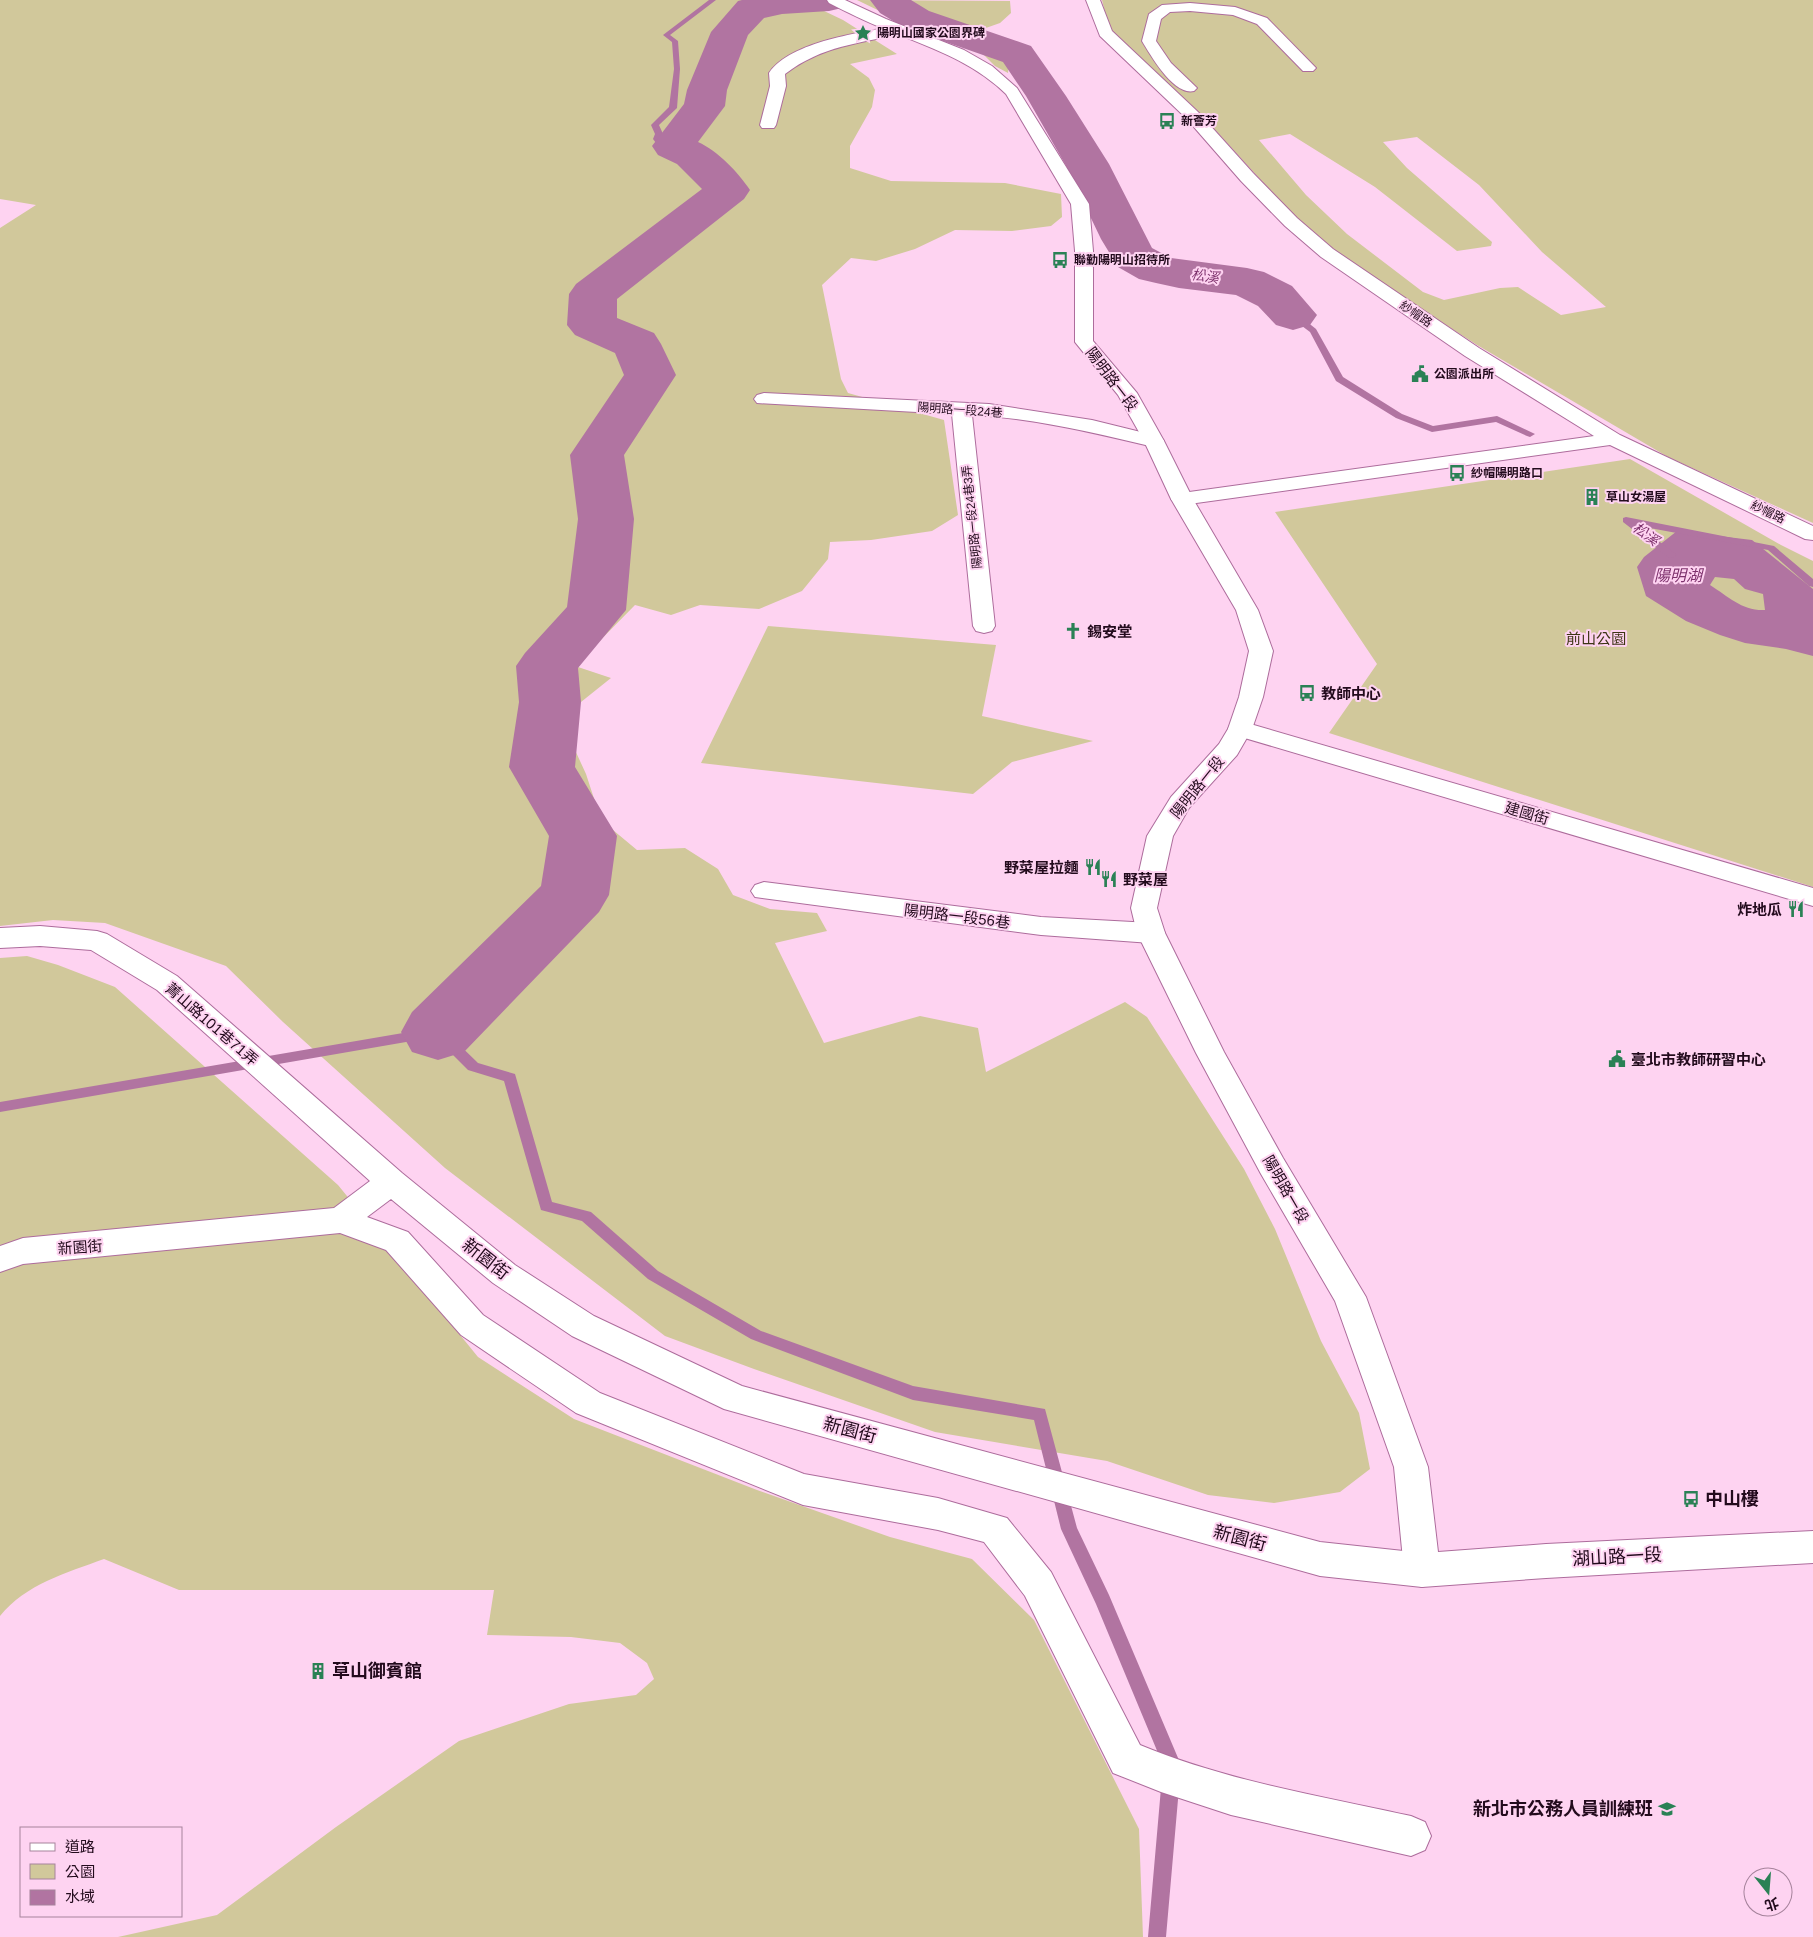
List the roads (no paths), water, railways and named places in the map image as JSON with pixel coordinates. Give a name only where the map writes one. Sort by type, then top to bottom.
[{"type":"street","name":"陽明路一段","points":[[834,0],[891,27],[948,48],[997,75],[1012,91],[1080,204],[1084,251],[1084,342],[1126,393],[1154,441],[1182,499],[1247,610],[1261,652],[1252,697],[1240,729],[1228,748],[1180,803],[1160,836],[1144,908],[1151,933],[1210,1053],[1272,1166],[1350,1297],[1410,1467],[1422,1570]]},
{"type":"street","name":"紗帽路","points":[[1093,0],[1105,33],[1192,115],[1247,177],[1291,222],[1327,253],[1472,352],[1613,439],[1813,534]]},
{"type":"street","points":[[1192,115],[1189,87],[1165,66],[1149,42],[1154,17],[1167,8],[1190,7],[1235,11],[1262,21],[1308,68]]},
{"type":"street","points":[[768,125],[778,86],[777,73],[793,58],[831,43],[891,27]]},
{"type":"street","name":"陽明路一段24巷","points":[[764,399],[988,410],[1092,426],[1154,441]]},
{"type":"street","name":"陽明路一段24巷3弄","points":[[961,409],[984,626]]},
{"type":"street","points":[[1182,499],[1613,439]]},
{"type":"street","name":"建國街","points":[[1240,729],[1813,896]]},
{"type":"street","name":"陽明路一段56巷","points":[[764,891],[1041,926],[1151,933]]},
{"type":"street","name":"菁山路101巷71弄","points":[[0,938],[40,936],[97,941],[167,983],[391,1182]]},
{"type":"street","points":[[341,1220],[391,1182]]},
{"type":"street","name":"新園街","points":[[391,1182],[504,1274],[583,1326],[736,1399],[1320,1560],[1422,1570]]},
{"type":"street","name":"新園街","points":[[0,1259],[23,1251],[341,1220],[397,1242],[472,1325],[588,1403],[803,1489],[938,1514],[994,1529],[1038,1584],[1127,1759],[1150,1770],[1212,1791],[1411,1836]]},
{"type":"street","name":"湖山路一段","points":[[1422,1570],[1546,1561],[1813,1548]]},
{"type":"water","name":"陽明湖","points":[[1677,531],[1752,540],[1813,589],[1813,656],[1786,649],[1745,643],[1686,621],[1646,596],[1637,567],[1644,557]],"holes":[[[1715,577],[1734,579],[1745,589],[1763,594],[1765,610],[1742,606],[1710,585]]]},
{"type":"waterway","points":[[673,146],[662,145],[657,139],[659,134],[655,125],[673,108],[677,69],[675,41],[666,35],[713,0]]},
{"type":"waterway","points":[[438,1032],[574,895],[583,836],[542,767],[550,702],[547,666],[596,610],[606,519],[597,455],[650,375],[636,344],[592,325],[593,294],[728,190],[692,155],[673,146],[704,106],[707,90],[730,32],[751,9],[782,3],[829,0]]},
{"type":"waterway","name":"松溪","points":[[889,0],[893,5],[916,19],[1017,54],[1046,96],[1087,164],[1124,239],[1135,257],[1156,269],[1179,274],[1247,282],[1275,296],[1293,315]]},
{"type":"waterway","name":"松溪","points":[[1293,315],[1313,331],[1339,379],[1399,416],[1432,429],[1497,419],[1530,434]]},
{"type":"waterway","name":"松溪","points":[[1626,520],[1672,555]]},
{"type":"waterway","name":"松溪","points":[[1631,521],[1771,548],[1813,584]]},
{"type":"waterway","points":[[0,1107],[438,1032],[473,1067],[510,1078],[546,1206],[586,1216],[653,1275],[756,1335],[913,1393],[1040,1414],[1069,1529],[1103,1601],[1172,1765],[1157,1937]]},
{"type":"place","name":"陽明山國家公園界碑","points":[[863,33]]},
{"type":"place","name":"新薈芳","points":[[1167,121]]},
{"type":"place","name":"聯勤陽明山招待所","points":[[1060,260]]},
{"type":"place","name":"公園派出所","points":[[1420,374]]},
{"type":"place","name":"紗帽陽明路口","points":[[1457,473]]},
{"type":"place","name":"草山女湯屋","points":[[1592,497]]},
{"type":"place","name":"錫安堂","points":[[1073,631]]},
{"type":"place","name":"教師中心","points":[[1307,693]]},
{"type":"place","name":"野菜屋拉麵","points":[[1093,867]]},
{"type":"place","name":"野菜屋","points":[[1109,879]]},
{"type":"place","name":"炸地瓜","points":[[1796,909]]},
{"type":"place","name":"臺北市教師研習中心","points":[[1617,1059]]},
{"type":"place","name":"中山樓","points":[[1691,1499]]},
{"type":"place","name":"草山御賓館","points":[[318,1671]]},
{"type":"place","name":"新北市公務人員訓練班","points":[[1667,1809]]},
{"type":"park label","name":"前山公園","points":[[1596,638]]}]
